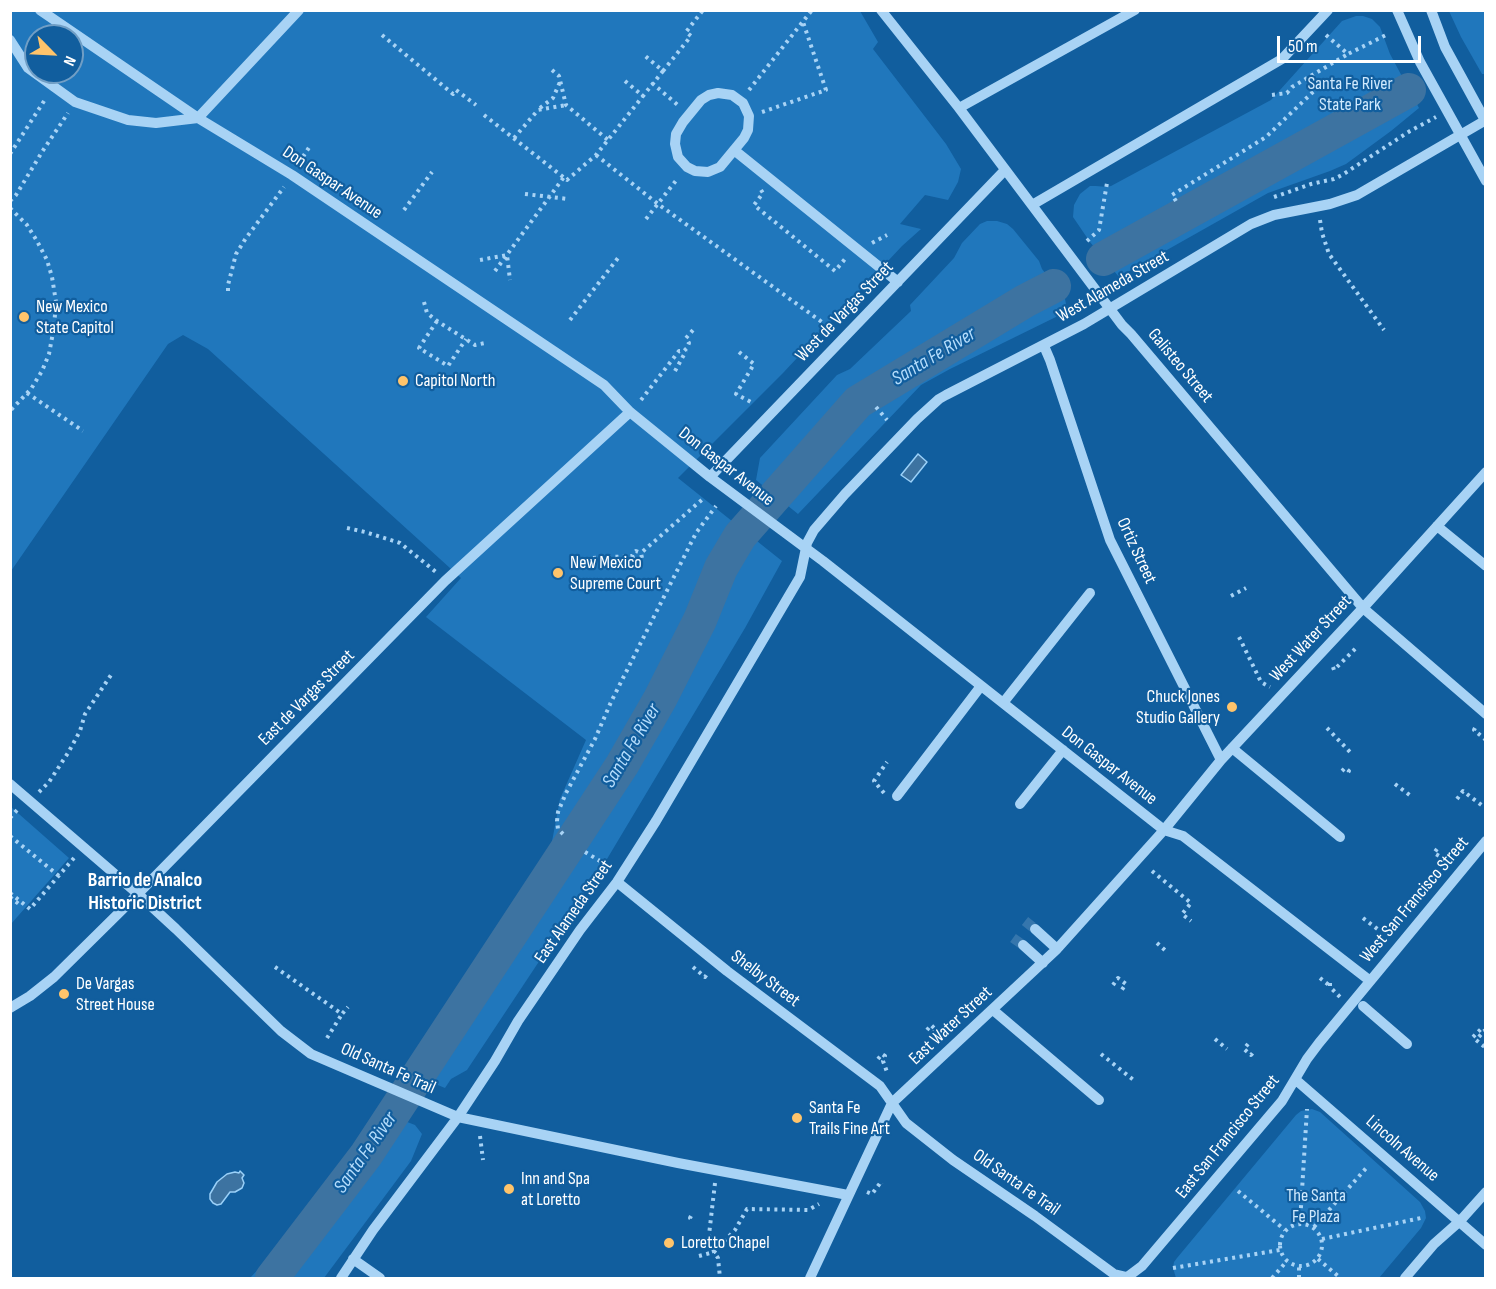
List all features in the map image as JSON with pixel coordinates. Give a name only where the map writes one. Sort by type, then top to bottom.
[{"type":"street","name":"Don Gaspar Avenue","points":[[40,10],[198,118],[291,175],[604,385],[630,412],[710,477],[806,549],[1164,830],[1183,836],[1370,980]]},
{"type":"street","points":[[10,40],[28,68],[75,102],[128,120],[156,123],[198,118],[299,10]]},
{"type":"street","name":"Galisteo Street","points":[[881,10],[959,108],[1110,310],[1363,608],[1485,714]]},
{"type":"street","points":[[959,108],[1135,10]]},
{"type":"street","points":[[1032,205],[1282,59],[1328,10]]},
{"type":"street","points":[[1397,10],[1420,62],[1485,181]]},
{"type":"street","points":[[1431,10],[1445,47],[1485,121]]},
{"type":"street","points":[[723,93],[732,95],[746,107],[750,121],[748,130],[734,150],[720,166],[708,172],[691,169],[678,157],[675,144],[678,130],[698,104],[709,95],[723,93]]},
{"type":"street","name":"West Alameda Street","points":[[806,549],[814,530],[831,509],[884,452],[939,399],[1110,310],[1126,298],[1251,224],[1274,215],[1318,207],[1357,195],[1485,121]]},
{"type":"street","points":[[734,150],[898,282]]},
{"type":"street","name":"West de Vargas Street","points":[[710,477],[1005,170]]},
{"type":"street","name":"Ortiz Street","points":[[1044,346],[1110,540],[1221,760]]},
{"type":"street","name":"East de Vargas Street","points":[[10,1008],[54,977],[445,581],[630,412]]},
{"type":"street","name":"West Water Street","points":[[1164,830],[1221,760],[1363,608],[1485,472]]},
{"type":"street","points":[[1437,526],[1485,566]]},
{"type":"street","name":"East Alameda Street","points":[[341,1278],[373,1230],[458,1117],[525,1012],[580,930],[617,882],[656,821],[800,577],[806,549]]},
{"type":"street","points":[[1003,703],[1090,592]]},
{"type":"street","points":[[897,796],[981,686]]},
{"type":"street","points":[[1232,748],[1340,837]]},
{"type":"street","points":[[1020,804],[1063,750]]},
{"type":"street","name":"Old Santa Fe Trail","points":[[10,784],[138,894],[281,1031],[311,1054],[458,1117],[848,1196]]},
{"type":"street","name":"East Water Street","points":[[810,1278],[892,1103],[1057,949],[1164,830]]},
{"type":"street","name":"West San Francisco Street","points":[[1370,980],[1485,841]]},
{"type":"street","name":"Shelby Street","points":[[617,882],[727,971],[880,1086],[892,1103]]},
{"type":"street","points":[[1035,928],[1057,949]]},
{"type":"street","points":[[1023,945],[1043,963]]},
{"type":"street","name":"East San Francisco Street","points":[[1128,1278],[1142,1266],[1282,1101],[1310,1055],[1370,980]]},
{"type":"street","points":[[1363,1006],[1407,1044]]},
{"type":"street","points":[[993,1010],[1099,1101]]},
{"type":"street","name":"Lincoln Avenue","points":[[1296,1080],[1485,1245]]},
{"type":"street","name":"Old Santa Fe Trail","points":[[892,1103],[906,1123],[969,1171],[1114,1274],[1128,1278]]},
{"type":"street","points":[[1405,1278],[1434,1244],[1460,1221],[1485,1192]]},
{"type":"street","points":[[353,1259],[380,1278]]},
{"type":"path","points":[[483,115],[567,180],[596,155],[608,140],[691,36],[686,32],[703,10]]},
{"type":"path","points":[[748,90],[812,10]]},
{"type":"path","points":[[762,111],[826,90],[803,22]]},
{"type":"path","points":[[1272,95],[1287,93],[1308,77],[1388,34]]},
{"type":"path","points":[[382,35],[453,94],[456,90],[476,105]]},
{"type":"path","points":[[1326,35],[1348,54]]},
{"type":"path","points":[[644,55],[663,70]]},
{"type":"path","points":[[552,70],[559,76],[566,105],[608,140]]},
{"type":"path","points":[[1176,201],[1172,195],[1266,137],[1315,90],[1308,77]]},
{"type":"path","points":[[514,138],[538,110],[553,98],[561,81]]},
{"type":"path","points":[[625,81],[643,96]]},
{"type":"path","points":[[652,83],[680,106]]},
{"type":"path","points":[[10,154],[42,105]]},
{"type":"path","points":[[538,110],[566,105]]},
{"type":"path","points":[[10,201],[64,119]]},
{"type":"path","points":[[1274,197],[1311,184],[1334,179],[1410,131],[1426,124]]},
{"type":"path","points":[[299,163],[310,146]]},
{"type":"path","points":[[596,155],[658,204],[826,325]]},
{"type":"path","points":[[405,210],[432,172]]},
{"type":"path","points":[[495,270],[564,177]]},
{"type":"path","points":[[646,219],[678,178]]},
{"type":"path","points":[[1087,241],[1099,230],[1107,183]]},
{"type":"path","points":[[228,291],[236,254],[285,186]]},
{"type":"path","points":[[525,194],[568,199]]},
{"type":"path","points":[[1318,207],[1322,233],[1329,254],[1384,330]]},
{"type":"path","points":[[10,208],[27,225],[38,241],[47,260],[56,302],[49,354],[42,371],[27,393],[10,411]]},
{"type":"path","points":[[480,260],[507,255]]},
{"type":"path","points":[[507,255],[510,280]]},
{"type":"path","points":[[570,320],[618,258]]},
{"type":"path","points":[[424,302],[427,313],[437,321],[475,345],[485,343]]},
{"type":"path","points":[[437,321],[419,348],[448,366],[466,339]]},
{"type":"path","points":[[675,372],[689,343],[687,338],[693,330]]},
{"type":"path","points":[[641,400],[679,351],[687,348]]},
{"type":"path","points":[[739,352],[754,364],[736,394],[751,402]]},
{"type":"path","points":[[27,393],[83,430]]},
{"type":"path","points":[[876,407],[887,420]]},
{"type":"path","points":[[641,553],[705,497]]},
{"type":"path","points":[[563,834],[558,829],[557,821],[558,812],[566,793],[696,533],[716,506]]},
{"type":"path","points":[[347,528],[400,543],[437,573]]},
{"type":"path","points":[[632,556],[636,551],[641,553]]},
{"type":"path","points":[[632,556],[634,561],[639,561],[642,558],[641,553]]},
{"type":"path","points":[[593,558],[632,556]]},
{"type":"path","points":[[1231,596],[1246,588]]},
{"type":"path","points":[[1239,637],[1261,682],[1283,693]]},
{"type":"path","points":[[1333,667],[1334,670],[1359,646]]},
{"type":"path","points":[[30,801],[49,782],[68,753],[80,731],[85,714],[111,675]]},
{"type":"path","points":[[1327,728],[1350,752]]},
{"type":"path","points":[[1474,728],[1485,740]]},
{"type":"path","points":[[874,781],[888,762]]},
{"type":"path","points":[[1395,784],[1411,796]]},
{"type":"path","points":[[1457,798],[1463,791],[1484,807]]},
{"type":"path","points":[[10,818],[18,809]]},
{"type":"path","points":[[10,836],[59,876]]},
{"type":"path","points":[[1437,849],[1434,853],[1443,858]]},
{"type":"path","points":[[585,852],[605,864]]},
{"type":"path","points":[[10,895],[30,909],[74,858]]},
{"type":"path","points":[[1152,871],[1191,903],[1182,914],[1191,921]]},
{"type":"path","points":[[10,895],[20,905]]},
{"type":"path","points":[[1363,918],[1380,931]]},
{"type":"path","points":[[1157,943],[1167,952]]},
{"type":"path","points":[[275,967],[342,1014]]},
{"type":"path","points":[[693,967],[705,976]]},
{"type":"path","points":[[1113,985],[1118,978],[1126,984],[1121,991]]},
{"type":"path","points":[[1320,978],[1330,985],[1341,998]]},
{"type":"path","points":[[327,1038],[348,1007]]},
{"type":"path","points":[[927,1030],[931,1025],[936,1030],[931,1035]]},
{"type":"path","points":[[1473,1037],[1482,1028],[1485,1030],[1476,1040],[1485,1048]]},
{"type":"path","points":[[1215,1039],[1227,1049]]},
{"type":"path","points":[[1248,1044],[1244,1049],[1251,1055],[1255,1050]]},
{"type":"path","points":[[1101,1054],[1136,1082]]},
{"type":"path","points":[[1300,1223],[1307,1109]]},
{"type":"path","points":[[480,1136],[483,1160]]},
{"type":"path","points":[[1314,1227],[1368,1166]]},
{"type":"path","points":[[716,1182],[709,1235],[718,1258],[720,1278]]},
{"type":"path","points":[[867,1192],[872,1194],[881,1182],[882,1184]]},
{"type":"path","points":[[1238,1191],[1285,1230]]},
{"type":"path","points":[[699,1256],[714,1252],[735,1230],[747,1209],[808,1210],[823,1203]]},
{"type":"path","points":[[1322,1239],[1421,1218]]},
{"type":"path","points":[[1300,1223],[1314,1227],[1322,1239],[1318,1259],[1306,1266],[1293,1265],[1282,1256],[1280,1250],[1280,1242],[1285,1230],[1300,1223]]},
{"type":"path","points":[[1173,1268],[1280,1250]]},
{"type":"path","points":[[1318,1259],[1338,1276]]},
{"type":"path","points":[[1272,1278],[1287,1261]]},
{"type":"path","points":[[1299,1266],[1299,1278]]},
{"type":"green space","points":[[11,11],[860,11],[878,42],[873,49],[946,144],[961,169],[958,182],[948,200],[925,195],[900,224],[921,229],[902,246],[783,373],[678,478],[782,561],[745,628],[607,859],[467,1070],[451,1079],[445,1088],[406,1072],[547,868],[560,799],[586,740],[426,617],[461,578],[208,349],[183,335],[168,344],[11,571]]},
{"type":"green space","points":[[1449,11],[1485,11],[1485,74],[1482,74]]},
{"type":"green space","name":"Santa Fe River State Park","points":[[1356,16],[1372,19],[1380,27],[1390,54],[1419,108],[1346,164],[1268,193],[1119,277],[1073,217],[1074,205],[1080,194],[1090,186],[1111,186],[1271,100],[1342,21]]},
{"type":"green space","points":[[987,221],[1007,224],[1013,229],[1065,299],[1064,310],[1060,315],[921,385],[798,514],[756,480],[760,458],[837,375],[850,369],[911,311],[910,305],[954,258],[962,243],[980,224]]},
{"type":"green space","points":[[11,807],[69,858],[11,924]]},
{"type":"green space","name":"The Santa Fe Plaza","points":[[1312,1109],[1320,1112],[1420,1202],[1426,1218],[1421,1228],[1379,1278],[1176,1278],[1173,1268],[1177,1258],[1296,1115],[1301,1111]]},
{"type":"green space","points":[[376,1110],[415,1125],[422,1134],[411,1161],[324,1278],[250,1278],[316,1208]]},
{"type":"shaded area","points":[[918,454],[927,462],[911,482],[901,475]]},
{"type":"shaded area","points":[[240,1171],[244,1175],[242,1188],[230,1192],[221,1204],[213,1203],[210,1194],[217,1182],[227,1174]]},
{"type":"waterway","name":"Santa Fe River","points":[[1103,259],[1409,90]]},
{"type":"waterway","name":"Santa Fe River","points":[[272,1278],[366,1155],[622,765],[660,699],[700,620],[721,568],[740,536],[858,402],[1025,301],[1054,286]]},
{"type":"tunnel","points":[[1025,921],[1035,929]]},
{"type":"tunnel","points":[[1013,938],[1023,945]]},
{"type":"place","name":"New Mexico State Capitol","points":[[24,317]]},
{"type":"place","name":"Capitol North","points":[[403,381]]},
{"type":"place","name":"New Mexico Supreme Court","points":[[558,573]]},
{"type":"place","name":"Chuck Jones Studio Gallery","points":[[1232,707]]},
{"type":"place","name":"De Vargas Street House","points":[[64,994]]},
{"type":"place","name":"Santa Fe Trails Fine Art","points":[[797,1118]]},
{"type":"place","name":"Inn and Spa at Loretto","points":[[509,1189]]},
{"type":"place","name":"Loretto Chapel","points":[[669,1243]]},
{"type":"district","name":"Barrio de Analco Historic District","points":[[145,892]]}]
